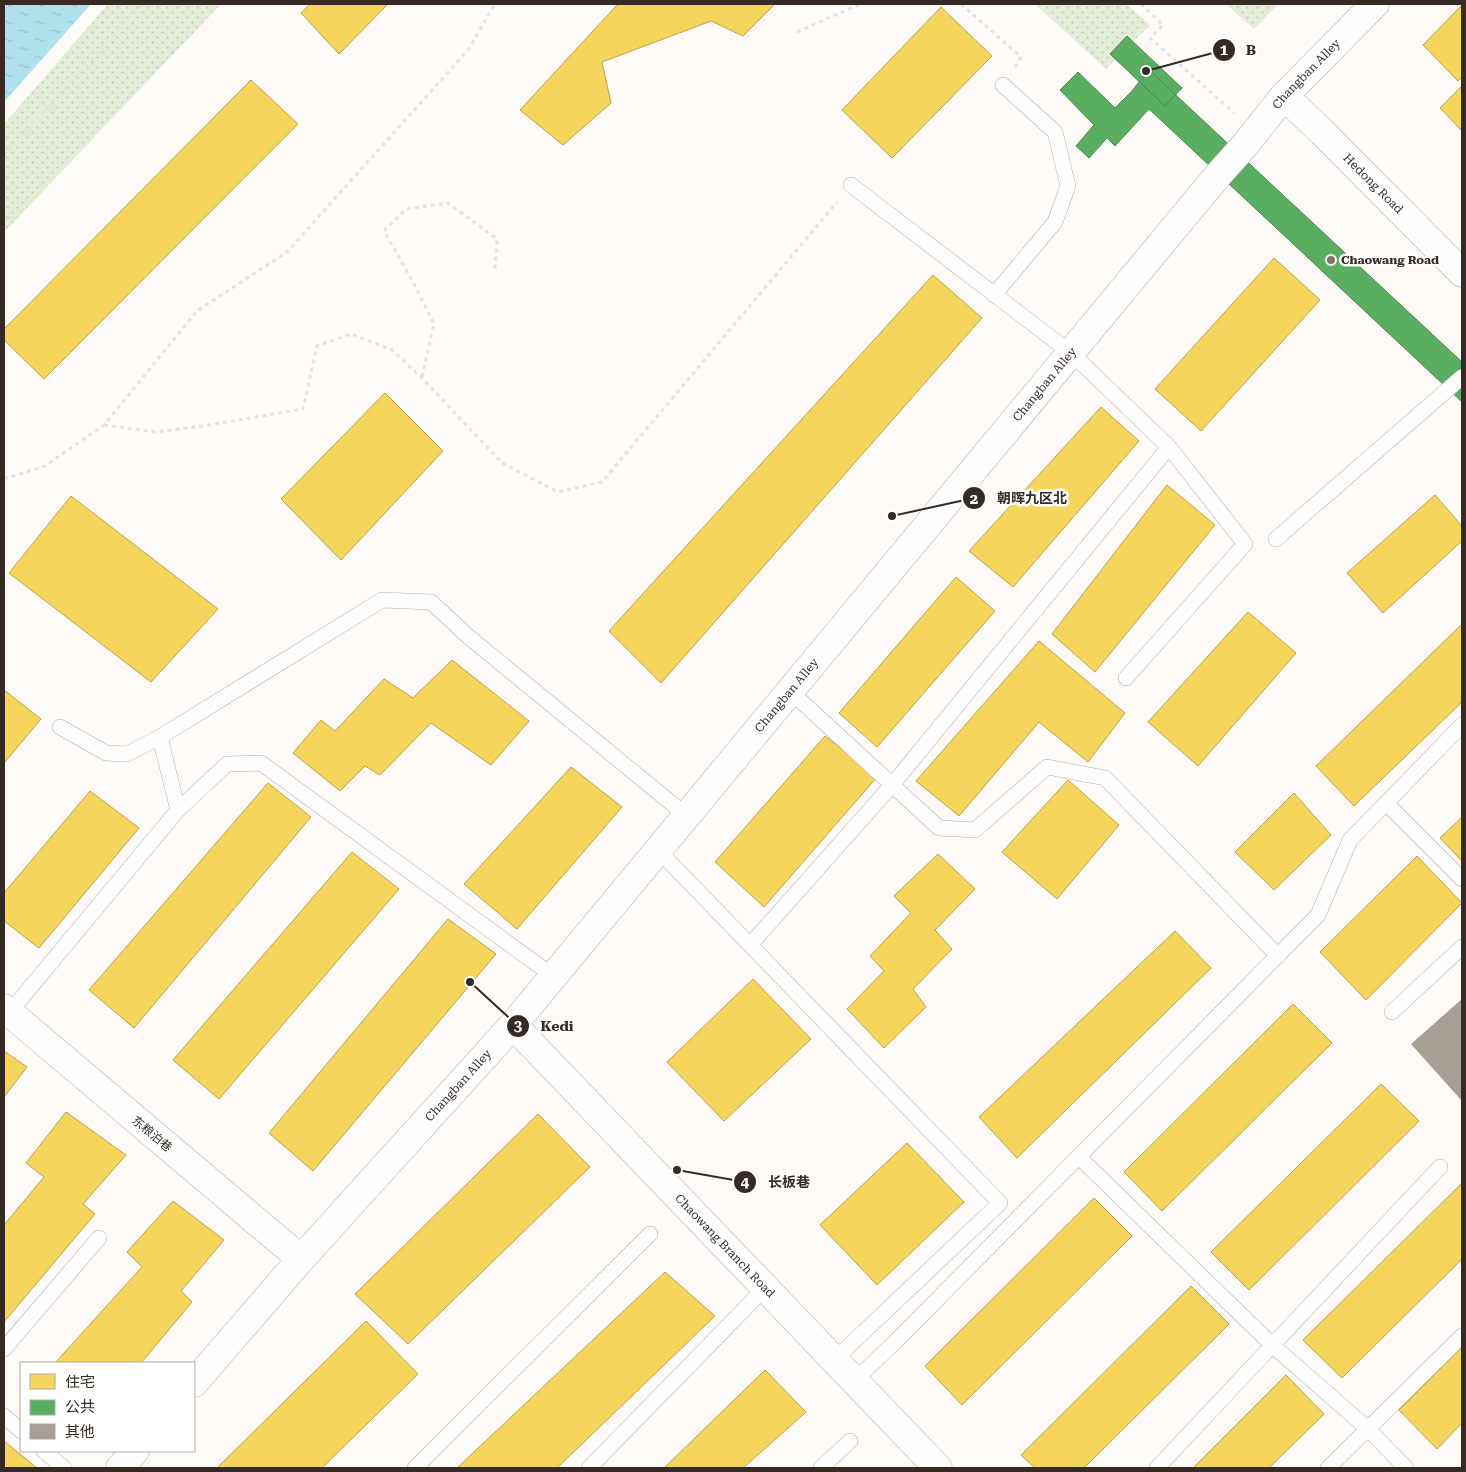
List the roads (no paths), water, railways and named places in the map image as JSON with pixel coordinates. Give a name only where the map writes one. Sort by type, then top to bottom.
[{"type":"street","name":"Changban Alley","points":[[195,1382],[301,1259],[512,1025],[1284,96],[1374,4]]},
{"type":"street","name":"Hedong Road","points":[[1284,96],[1458,262]]},
{"type":"street","name":"东粮泊巷","points":[[6,1011],[301,1259]]},
{"type":"street","name":"Chaowang Branch Road","points":[[512,1025],[938,1468]]},
{"type":"street","points":[[120,1468],[134,1452]]},
{"type":"lane","points":[[994,295],[1055,222],[1068,186],[1055,132],[1003,85]]},
{"type":"lane","points":[[851,185],[1070,354],[1169,447],[1246,544],[1126,678]]},
{"type":"lane","points":[[1276,539],[1462,377]]},
{"type":"lane","points":[[750,945],[892,785],[1169,447]]},
{"type":"lane","points":[[60,728],[106,754],[127,754],[160,737],[382,600],[431,602],[470,638],[686,816]]},
{"type":"lane","points":[[790,691],[939,828],[975,830],[1047,767],[1105,778],[1278,956]]},
{"type":"lane","points":[[854,1380],[895,1342],[1318,915],[1350,840],[1462,724]]},
{"type":"lane","points":[[160,737],[178,810]]},
{"type":"lane","points":[[6,1011],[178,810],[228,764],[261,763],[553,976]]},
{"type":"lane","points":[[1386,803],[1462,879]]},
{"type":"lane","points":[[658,850],[1000,1203],[831,1357]]},
{"type":"lane","points":[[1392,1012],[1462,947]]},
{"type":"lane","points":[[1079,1157],[1272,1345],[1368,1429],[1406,1468]]},
{"type":"lane","points":[[1157,1468],[1440,1167]]},
{"type":"lane","points":[[415,1468],[650,1234]]},
{"type":"lane","points":[[4,1350],[100,1238]]},
{"type":"lane","points":[[588,1468],[765,1288]]},
{"type":"lane","points":[[831,1357],[879,1306]]},
{"type":"lane","points":[[1328,1468],[1462,1336]]},
{"type":"lane","points":[[4,1416],[20,1430]]},
{"type":"lane","points":[[821,1468],[850,1441]]},
{"type":"lane","points":[[45,1452],[64,1468]]},
{"type":"water","points":[[4,4],[91,4],[4,102]]},
{"type":"place","name":"B","points":[[1146,71]]},
{"type":"place","name":"Chaowang Road","points":[[1331,260]]},
{"type":"place","name":"朝晖九区北","points":[[892,516]]},
{"type":"place","name":"Kedi","points":[[470,982]]},
{"type":"place","name":"长板巷","points":[[677,1170]]}]
